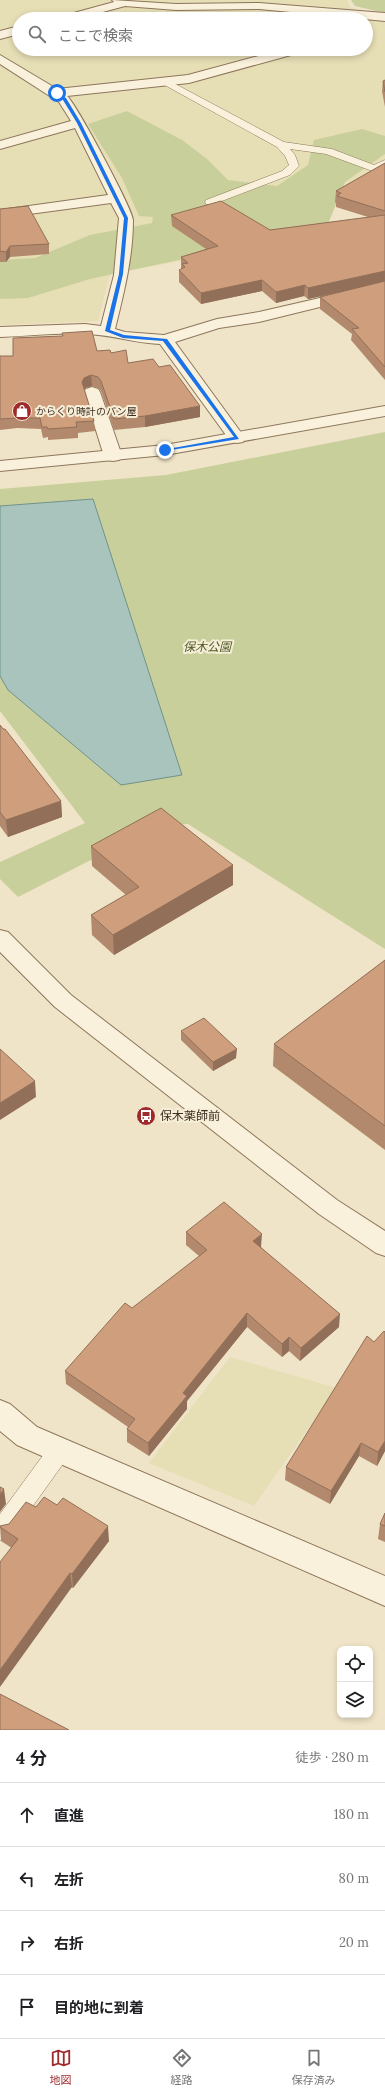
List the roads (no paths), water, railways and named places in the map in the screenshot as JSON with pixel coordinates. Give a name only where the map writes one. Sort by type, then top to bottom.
[{"type":"street","points":[[87,12],[122,2],[176,7],[258,6],[322,12]]},
{"type":"street","points":[[373,18],[383,24]]},
{"type":"street","points":[[0,35],[12,32]]},
{"type":"street","points":[[57,93],[189,78],[272,56]]},
{"type":"street","points":[[0,59],[57,93],[64,99],[79,123],[126,218],[121,274],[107,331]]},
{"type":"street","points":[[0,145],[79,123]]},
{"type":"street","points":[[0,214],[116,198]]},
{"type":"street","points":[[0,332],[85,329],[107,331],[123,336],[165,340],[217,324],[259,317],[385,287]]},
{"type":"street","points":[[165,340],[237,438]]},
{"type":"street","points":[[92,392],[112,456]]},
{"type":"street","points":[[0,466],[112,456],[237,438],[385,411]]},
{"type":"street","points":[[0,938],[63,1001],[328,1207],[385,1245]]},
{"type":"street","points":[[0,1413],[27,1436],[385,1591]]},
{"type":"lane","points":[[164,81],[281,145],[290,155],[294,166],[286,173],[210,202]]},
{"type":"lane","points":[[281,145],[328,151],[375,169],[385,163]]},
{"type":"lane","points":[[2,1530],[60,1450]]},
{"type":"water","points":[[93,499],[182,775],[121,785],[8,690],[0,676],[0,506]]},
{"type":"place","name":"からくり時計のパン屋","points":[[22,411]]},
{"type":"place","name":"保木薬師前","points":[[146,1116]]},
{"type":"park label","name":"保木公園","points":[[207,647]]}]
